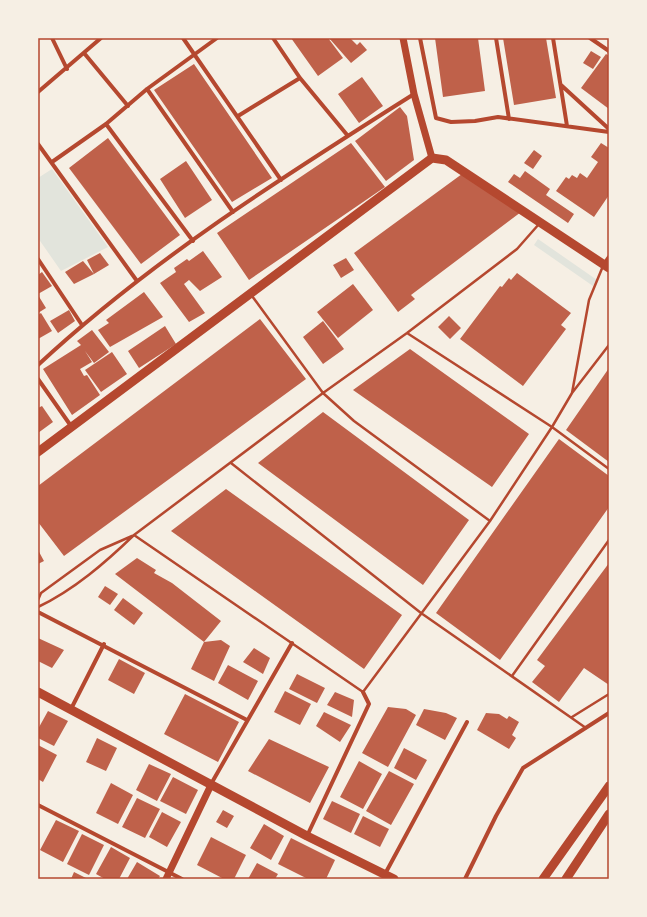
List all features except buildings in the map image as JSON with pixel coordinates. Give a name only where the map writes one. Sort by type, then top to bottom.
[{"type":"main road","points":[[38,452],[432,158],[446,160],[607,263]]},
{"type":"main road","points":[[38,692],[307,836],[394,879]]},
{"type":"main road","points":[[543,879],[609,786]]},
{"type":"main road","points":[[566,879],[609,814]]},
{"type":"street","points":[[52,38],[67,69]]},
{"type":"street","points":[[38,92],[67,69],[101,38]]},
{"type":"street","points":[[183,38],[281,180]]},
{"type":"street","points":[[52,162],[106,124],[147,89],[217,38]]},
{"type":"street","points":[[273,38],[300,78],[348,136]]},
{"type":"street","points":[[403,38],[414,94],[432,158]]},
{"type":"street","points":[[420,38],[436,118],[451,122],[475,121],[498,117],[609,132]]},
{"type":"street","points":[[496,38],[509,119]]},
{"type":"street","points":[[553,38],[567,126]]},
{"type":"street","points":[[590,38],[609,51]]},
{"type":"street","points":[[84,53],[128,106]]},
{"type":"street","points":[[238,116],[300,78]]},
{"type":"street","points":[[561,84],[609,128]]},
{"type":"street","points":[[147,89],[233,212]]},
{"type":"street","points":[[38,365],[82,324],[137,281],[233,212],[414,94]]},
{"type":"street","points":[[106,124],[193,241]]},
{"type":"street","points":[[38,144],[137,281]]},
{"type":"street","points":[[38,259],[82,324]]},
{"type":"street","points":[[38,379],[72,427]]},
{"type":"street","points":[[38,612],[104,644],[247,720]]},
{"type":"street","points":[[168,876],[211,785],[292,643]]},
{"type":"street","points":[[71,709],[104,644]]},
{"type":"street","points":[[307,836],[369,704],[363,692]]},
{"type":"street","points":[[465,879],[496,816],[523,768],[609,713]]},
{"type":"street","points":[[385,874],[467,722]]},
{"type":"street","points":[[38,805],[168,876],[182,879]]},
{"type":"lane","points":[[38,607],[55,599],[109,559],[134,535],[323,393],[407,333],[517,249],[541,222]]},
{"type":"lane","points":[[572,393],[589,300],[607,263]]},
{"type":"lane","points":[[251,294],[323,393],[354,421],[490,521]]},
{"type":"lane","points":[[407,333],[552,427],[609,469]]},
{"type":"lane","points":[[134,535],[363,692],[490,521],[552,427],[572,393],[609,345]]},
{"type":"lane","points":[[231,463],[421,613],[586,728]]},
{"type":"lane","points":[[38,600],[41,594],[100,550],[134,535]]},
{"type":"lane","points":[[512,676],[609,540]]},
{"type":"lane","points":[[572,717],[609,694]]},
{"type":"shaded area","points":[[52,169],[108,247],[61,271],[38,238],[38,178]]},
{"type":"shaded area","points":[[538,239],[597,280],[593,286],[534,245]]}]
